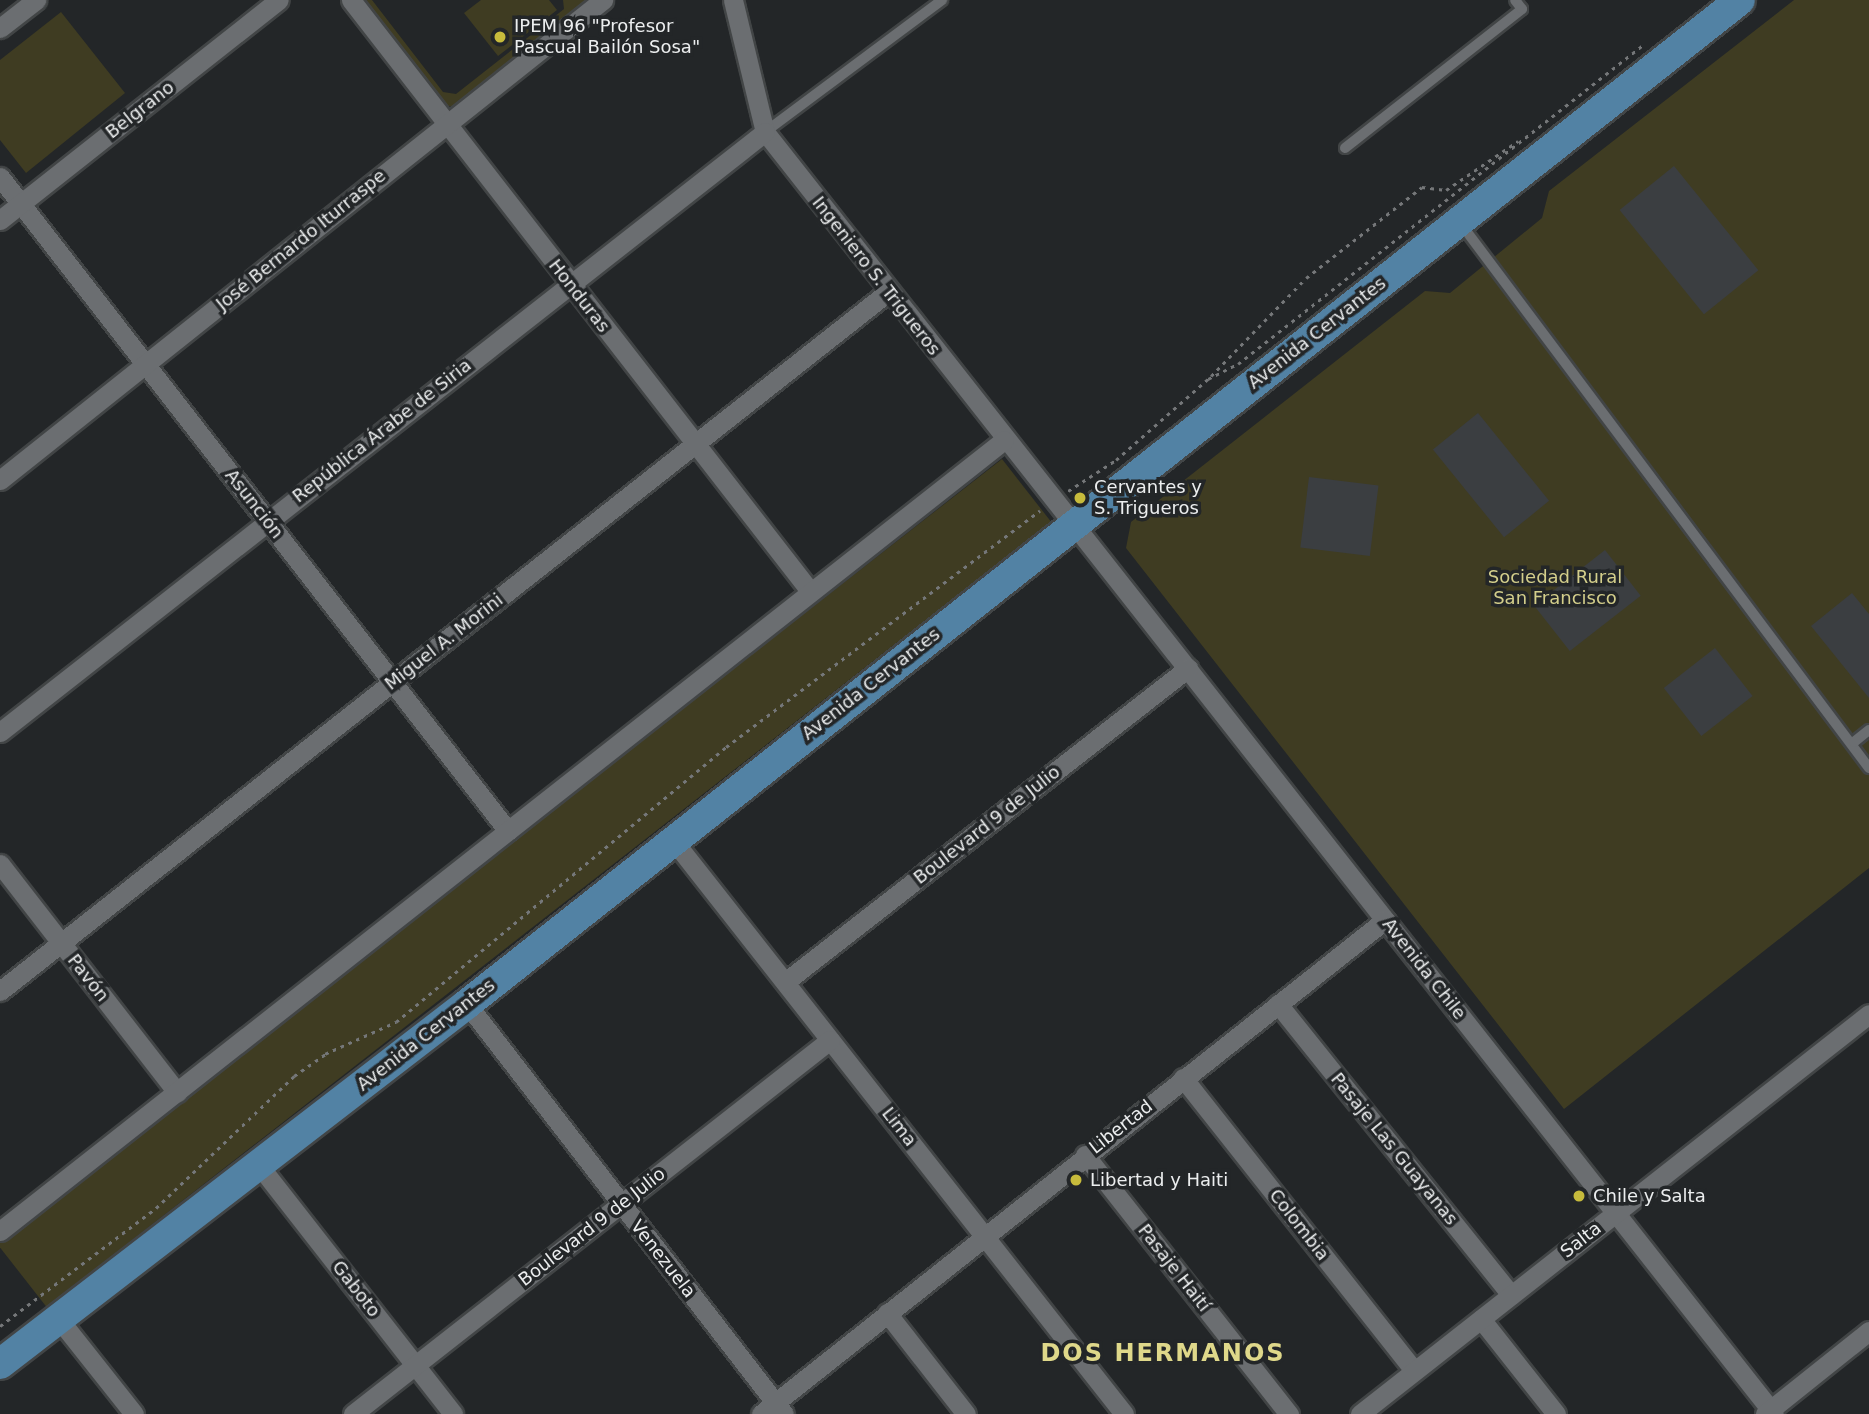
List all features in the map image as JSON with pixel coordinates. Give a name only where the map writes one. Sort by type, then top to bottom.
[{"type":"main road","name":"Avenida Cervantes","points":[[0,1364],[467,1004],[1740,0]]},
{"type":"street","points":[[0,28],[36,0]]},
{"type":"street","name":"Belgrano","points":[[0,220],[279,0]]},
{"type":"street","name":"Honduras","points":[[351,0],[693,444],[810,591]]},
{"type":"street","name":"José Bernardo Iturraspe","points":[[0,480],[603,0]]},
{"type":"street","name":"Ingeniero S. Trigueros","points":[[733,0],[765,132],[1004,440],[1074,524]]},
{"type":"street","name":"República Árabe de Siria","points":[[0,732],[569,283],[765,132]]},
{"type":"street","name":"Asunción","points":[[0,177],[508,831]]},
{"type":"street","name":"Miguel A. Morini","points":[[0,991],[888,292]]},
{"type":"street","points":[[0,1231],[1004,440]]},
{"type":"street","name":"Avenida Chile","points":[[1074,524],[1770,1413]]},
{"type":"street","name":"Boulevard 9 de Julio","points":[[785,982],[1188,668]]},
{"type":"street","name":"Lima","points":[[673,840],[1124,1414]]},
{"type":"street","name":"Pavón","points":[[0,864],[177,1092]]},
{"type":"street","name":"Libertad","points":[[773,1410],[887,1313],[1385,920]]},
{"type":"street","name":"Venezuela","points":[[467,1004],[773,1410]]},
{"type":"street","name":"Pasaje Las Guayanas","points":[[1278,1004],[1511,1295]]},
{"type":"street","name":"Salta","points":[[1360,1414],[1869,1014]]},
{"type":"street","name":"Boulevard 9 de Julio","points":[[353,1414],[830,1040]]},
{"type":"street","name":"Colombia","points":[[1183,1078],[1414,1371]]},
{"type":"street","name":"Pasaje Haití","points":[[1085,1155],[1289,1414]]},
{"type":"street","name":"Gaboto","points":[[258,1164],[453,1414]]},
{"type":"street","points":[[887,1313],[966,1414]]},
{"type":"street","points":[[58,1318],[134,1414]]},
{"type":"street","points":[[1481,1319],[1556,1414]]},
{"type":"street","points":[[1770,1413],[1869,1332]]},
{"type":"lane","points":[[765,132],[942,0]]},
{"type":"lane","points":[[1345,148],[1522,9],[1514,0]]},
{"type":"lane","points":[[1459,221],[1854,742],[1869,768]]},
{"type":"lane","points":[[1854,742],[1869,730]]},
{"type":"path","points":[[1208,379],[1238,364],[1648,41]]},
{"type":"path","points":[[0,1326],[156,1208],[295,1076],[325,1054],[396,1022],[785,699],[1054,500],[1116,460],[1208,379],[1306,278],[1422,187],[1446,190],[1504,145],[1521,140]]},
{"type":"green space","points":[[362,0],[372,0],[443,92],[456,94],[564,9],[563,0],[590,0],[453,107],[444,105]]},
{"type":"green space","name":"IPEM 96 \"Profesor Pascual Bailón Sosa\"","points":[[481,0],[549,0],[557,10],[498,56],[464,13]]},
{"type":"green space","name":"Sociedad Rural San Francisco","points":[[1794,0],[1869,0],[1869,868],[1564,1109],[1126,548],[1131,522],[1425,291],[1450,293],[1542,218],[1549,191]]},
{"type":"green space","points":[[61,12],[125,93],[26,173],[0,140],[0,60]]},
{"type":"green space","points":[[1002,459],[1051,522],[47,1307],[0,1247],[0,1242]]},
{"type":"building","points":[[1674,166],[1758,270],[1704,314],[1620,210]]},
{"type":"building","points":[[1478,413],[1549,501],[1504,537],[1433,450]]},
{"type":"building","points":[[1309,477],[1378,486],[1370,556],[1300,547]]},
{"type":"building","points":[[1605,550],[1641,596],[1570,651],[1534,605]]},
{"type":"building","points":[[1852,593],[1869,614],[1869,698],[1811,626]]},
{"type":"building","points":[[1715,648],[1753,696],[1701,736],[1664,688]]},
{"type":"place","name":"IPEM 96 \"Profesor Pascual Bailón Sosa\"","points":[[500,37]]},
{"type":"place","name":"Cervantes y S. Trigueros","points":[[1080,498]]},
{"type":"place","name":"Libertad y Haiti","points":[[1076,1180]]},
{"type":"place","name":"Chile y Salta","points":[[1579,1196]]},
{"type":"district","name":"DOS HERMANOS","points":[[1163,1354]]}]
